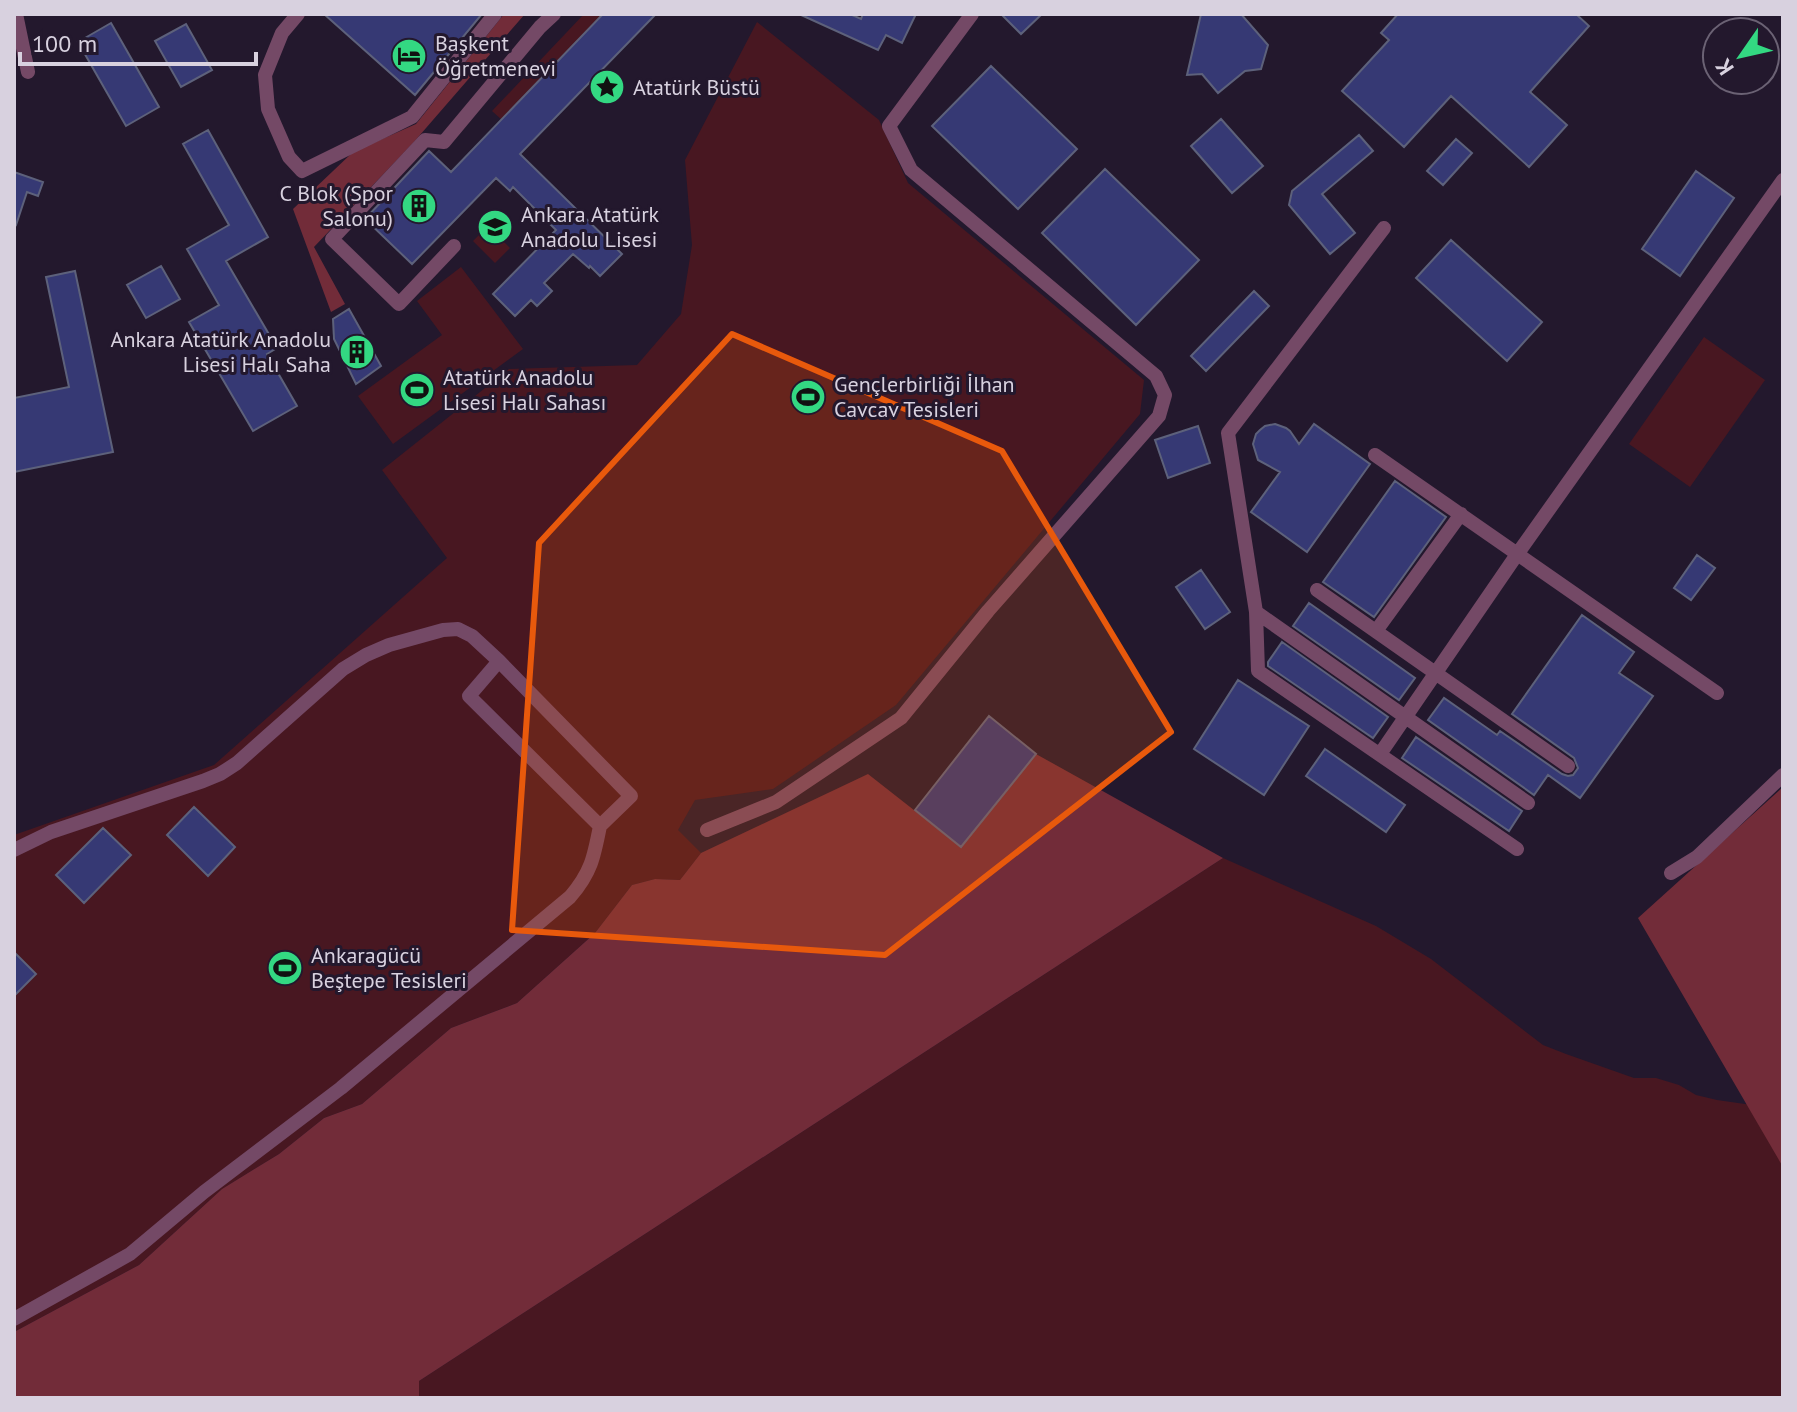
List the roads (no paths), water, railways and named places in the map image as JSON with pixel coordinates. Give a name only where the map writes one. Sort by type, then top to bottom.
[{"type":"street","points":[[16,14],[28,72]]},
{"type":"street","points":[[298,14],[282,33],[265,75],[268,109],[289,157],[302,171],[412,117],[495,14]]},
{"type":"street","points":[[454,246],[399,304],[332,239],[425,140],[444,142],[554,14]]},
{"type":"street","points":[[707,830],[776,802],[901,718],[988,611],[1159,416],[1165,395],[1156,376],[911,170],[889,126],[972,14]]},
{"type":"street","points":[[1380,754],[1518,553],[1783,180]]},
{"type":"street","points":[[1384,228],[1228,433],[1256,612],[1258,671],[1517,849]]},
{"type":"street","points":[[1375,455],[1717,693]]},
{"type":"street","points":[[1376,631],[1461,514]]},
{"type":"street","points":[[1317,590],[1568,766]]},
{"type":"street","points":[[1256,612],[1528,803]]},
{"type":"street","points":[[14,850],[51,832],[220,774],[237,763],[343,669],[389,645],[443,630],[458,629],[472,636],[631,796],[600,826],[585,881],[570,897],[341,1088],[204,1192],[130,1254],[14,1319]]},
{"type":"street","points":[[499,661],[469,696],[600,826]]},
{"type":"street","points":[[1671,873],[1697,857],[1783,775]]},
{"type":"place","name":"Başkent Öğretmenevi","points":[[409,56]]},
{"type":"place","name":"Atatürk Büstü","points":[[607,87]]},
{"type":"place","name":"C Blok (Spor Salonu)","points":[[419,206]]},
{"type":"place","name":"Ankara Atatürk Anadolu Lisesi","points":[[495,227]]},
{"type":"place","name":"Ankara Atatürk Anadolu Lisesi Halı Saha","points":[[357,352]]},
{"type":"place","name":"Atatürk Anadolu Lisesi Halı Sahası","points":[[417,390]]},
{"type":"place","name":"Gençlerbirliği İlhan Cavcav Tesisleri","points":[[808,397]]},
{"type":"place","name":"Ankaragücü Beştepe Tesisleri","points":[[285,968]]}]
